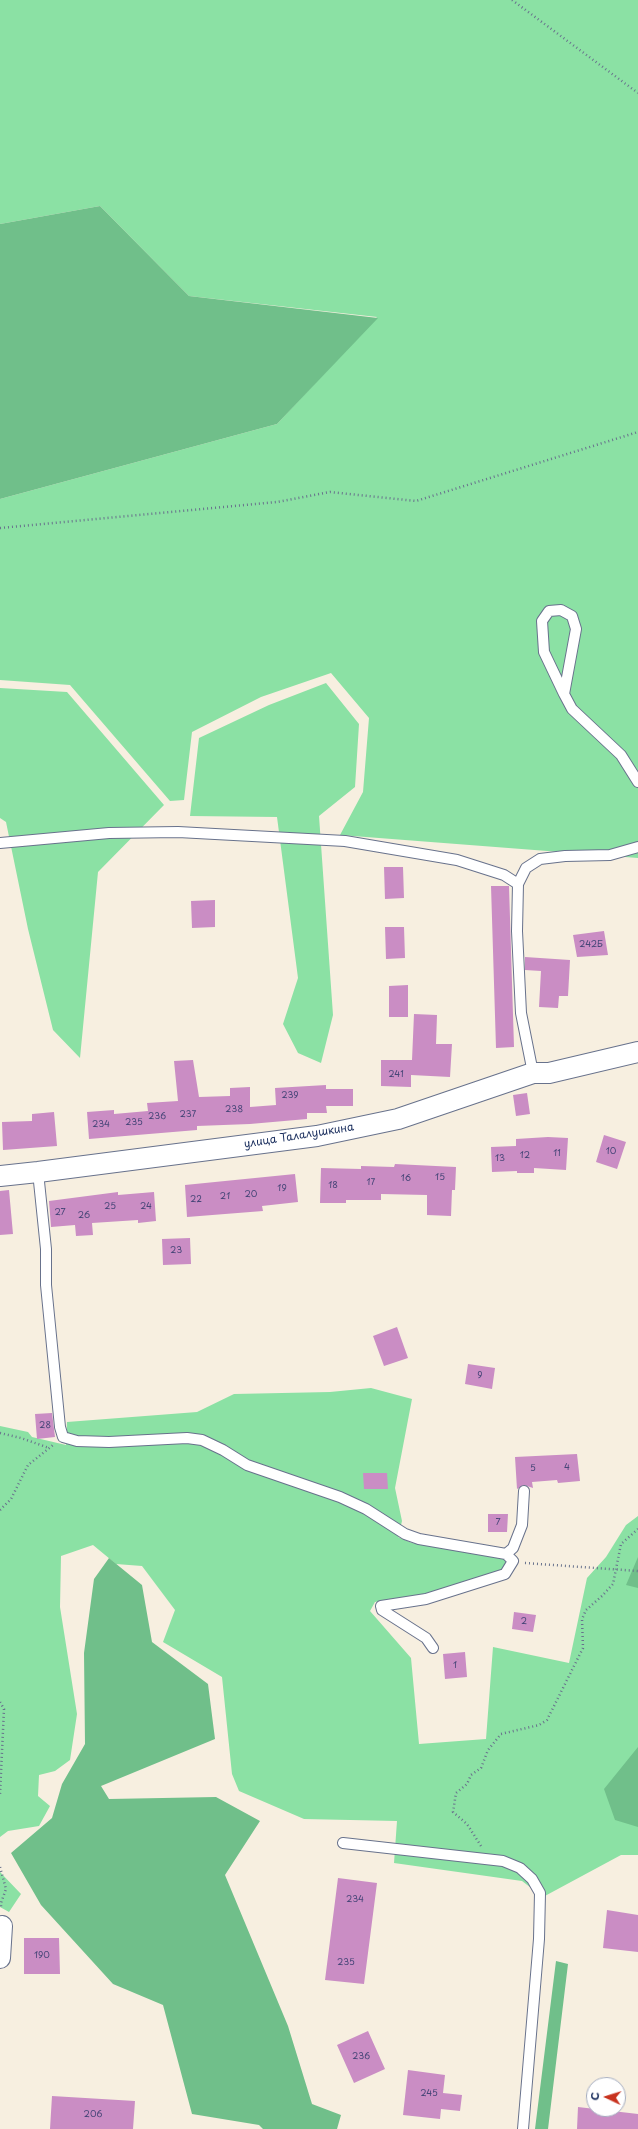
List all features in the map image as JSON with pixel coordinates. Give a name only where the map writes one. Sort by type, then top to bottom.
[{"type":"street","name":"улица Талалушкина","points":[[0,1176],[317,1136],[398,1119],[533,1073],[549,1073],[638,1052]]},
{"type":"street","points":[[0,1958],[2,1926]]},
{"type":"lane","points":[[564,694],[576,629],[572,616],[561,610],[549,611],[542,621],[544,652],[564,694],[572,709],[621,755],[638,782]]},
{"type":"lane","points":[[0,843],[109,833],[178,832],[345,841],[457,860],[504,875],[518,884]]},
{"type":"lane","points":[[533,1073],[521,1013],[517,931],[518,884],[526,868],[540,859],[564,856],[610,855],[638,847]]},
{"type":"lane","points":[[38,1172],[46,1248],[46,1285],[60,1427],[63,1437],[77,1441],[109,1442],[187,1438],[202,1440],[223,1450],[247,1465],[340,1497],[366,1509],[405,1534],[419,1539],[510,1557]]},
{"type":"lane","points":[[433,1648],[426,1638],[382,1610],[381,1606],[426,1599],[505,1574],[522,1525],[524,1491]]},
{"type":"lane","points":[[343,1844],[504,1861],[520,1868],[532,1879],[540,1893],[539,1939],[523,2129]]},
{"type":"path","points":[[512,0],[638,93]]},
{"type":"path","points":[[0,528],[277,502],[330,492],[416,501],[638,432]]},
{"type":"path","points":[[0,1433],[21,1438],[49,1448]]},
{"type":"path","points":[[0,1510],[12,1499],[28,1465],[63,1437]]},
{"type":"path","points":[[490,1860],[467,1824],[452,1812],[456,1793],[467,1784],[471,1775],[481,1768],[488,1750],[502,1734],[539,1726],[547,1720],[583,1648],[582,1619],[586,1610],[613,1584],[621,1544],[638,1529]]},
{"type":"path","points":[[510,1557],[638,1571]]},
{"type":"path","points":[[0,1702],[4,1709],[0,1794]]},
{"type":"path","points":[[0,1867],[6,1889],[1,1903],[2,1926]]},
{"type":"green space","points":[[0,0],[638,0],[638,858],[340,835],[363,792],[369,718],[331,673],[261,697],[192,732],[184,800],[170,801],[70,685],[0,680],[0,499],[277,424],[377,317],[189,296],[100,206],[0,224]]},
{"type":"green space","points":[[100,206],[189,296],[378,318],[277,424],[0,499],[0,224]]},
{"type":"green space","points":[[326,683],[359,724],[355,787],[319,816],[333,1015],[321,1063],[298,1053],[283,1024],[298,978],[277,817],[190,816],[199,738],[269,705]]},
{"type":"green space","points":[[0,688],[67,692],[164,805],[98,872],[80,1058],[53,1030],[28,929],[6,822],[0,818]]},
{"type":"green space","points":[[371,1388],[412,1399],[395,1488],[402,1521],[398,1537],[412,1543],[502,1557],[506,1562],[502,1570],[427,1594],[375,1602],[370,1611],[411,1658],[419,1744],[486,1739],[493,1647],[569,1663],[587,1578],[606,1557],[626,1525],[638,1516],[638,1855],[621,1855],[543,1897],[522,1881],[394,1863],[397,1821],[304,1819],[239,1791],[232,1774],[222,1677],[163,1642],[175,1610],[142,1566],[116,1564],[93,1545],[61,1556],[60,1607],[77,1714],[70,1760],[55,1771],[39,1775],[38,1796],[50,1806],[39,1826],[8,1831],[0,1837],[0,1426],[28,1432],[32,1437],[66,1445],[67,1422],[197,1412],[234,1394],[330,1392]]},
{"type":"green space","points":[[638,1557],[638,1588],[626,1585]]},
{"type":"green space","points":[[109,1558],[142,1585],[152,1642],[208,1684],[215,1739],[101,1786],[109,1799],[216,1797],[260,1821],[225,1875],[288,2026],[312,2104],[341,2115],[337,2129],[263,2129],[259,2125],[192,2114],[163,2005],[113,1984],[41,1905],[11,1853],[52,1818],[62,1784],[85,1744],[84,1653],[94,1579]]},
{"type":"green space","points":[[638,1747],[638,1827],[615,1820],[604,1789]]},
{"type":"green space","points":[[0,1872],[21,1894],[9,1912],[0,1907]]},
{"type":"green space","points":[[556,1961],[568,1964],[548,2129],[535,2129]]},
{"type":"building","points":[[384,867],[403,867],[404,898],[385,899]]},
{"type":"building","points":[[491,886],[509,886],[514,1047],[496,1048]]},
{"type":"building","points":[[215,900],[215,927],[192,928],[191,901]]},
{"type":"building","points":[[385,927],[404,927],[405,958],[386,959]]},
{"type":"building","points":[[604,931],[608,955],[577,957],[573,935]]},
{"type":"building","points":[[525,957],[570,960],[568,996],[559,996],[558,1008],[539,1007],[541,971],[525,970]]},
{"type":"building","points":[[408,985],[408,1017],[389,1017],[389,986]]},
{"type":"building","points":[[414,1014],[437,1015],[436,1044],[452,1044],[450,1077],[411,1075],[411,1087],[381,1086],[381,1060],[412,1060]]},
{"type":"building","points":[[193,1060],[199,1097],[230,1096],[230,1088],[250,1087],[250,1107],[276,1105],[275,1088],[326,1085],[326,1089],[353,1089],[353,1106],[326,1106],[327,1113],[307,1113],[307,1119],[250,1124],[197,1126],[197,1130],[89,1139],[87,1112],[114,1110],[114,1114],[148,1111],[147,1103],[178,1101],[174,1061]]},
{"type":"building","points":[[527,1093],[530,1114],[516,1116],[513,1095]]},
{"type":"building","points":[[54,1112],[57,1146],[3,1150],[2,1122],[32,1121],[32,1114]]},
{"type":"building","points":[[604,1135],[626,1142],[617,1169],[596,1162]]},
{"type":"building","points":[[548,1137],[568,1138],[566,1170],[534,1168],[534,1173],[517,1173],[517,1171],[492,1172],[491,1147],[516,1146],[516,1139]]},
{"type":"building","points":[[395,1164],[456,1167],[455,1190],[452,1190],[451,1216],[427,1215],[427,1195],[381,1194],[381,1200],[346,1200],[346,1203],[320,1203],[321,1168],[361,1169],[361,1166],[394,1167]]},
{"type":"building","points":[[295,1174],[298,1202],[262,1206],[263,1211],[187,1217],[185,1185]]},
{"type":"building","points":[[9,1190],[13,1234],[0,1235],[0,1191]]},
{"type":"building","points":[[118,1192],[118,1195],[154,1192],[156,1221],[138,1223],[138,1220],[92,1223],[93,1235],[76,1236],[75,1225],[51,1227],[49,1201]]},
{"type":"building","points":[[190,1238],[191,1264],[163,1265],[162,1239]]},
{"type":"building","points":[[397,1327],[408,1358],[384,1366],[373,1336]]},
{"type":"building","points":[[468,1364],[495,1368],[492,1389],[465,1384]]},
{"type":"building","points":[[52,1413],[55,1437],[37,1439],[35,1414]]},
{"type":"building","points":[[577,1454],[580,1481],[558,1483],[557,1480],[532,1482],[533,1488],[524,1485],[517,1489],[515,1457]]},
{"type":"building","points":[[363,1473],[387,1473],[388,1489],[364,1489]]},
{"type":"building","points":[[488,1514],[508,1514],[507,1532],[488,1532]]},
{"type":"building","points":[[514,1612],[536,1615],[533,1632],[512,1629]]},
{"type":"building","points":[[465,1652],[467,1677],[445,1679],[443,1654]]},
{"type":"building","points":[[338,1878],[377,1883],[364,1984],[325,1980]]},
{"type":"building","points":[[607,1910],[638,1915],[638,1952],[603,1948]]},
{"type":"building","points":[[24,1938],[59,1938],[60,1974],[24,1974]]},
{"type":"building","points":[[368,2031],[385,2069],[354,2083],[337,2045]]},
{"type":"building","points":[[408,2070],[445,2075],[443,2093],[462,2095],[460,2111],[441,2109],[440,2119],[403,2115]]},
{"type":"building","points":[[52,2096],[135,2101],[133,2129],[50,2129]]},
{"type":"building","points":[[578,2107],[586,2108],[586,2117],[626,2117],[626,2113],[638,2114],[638,2129],[577,2129]]}]
